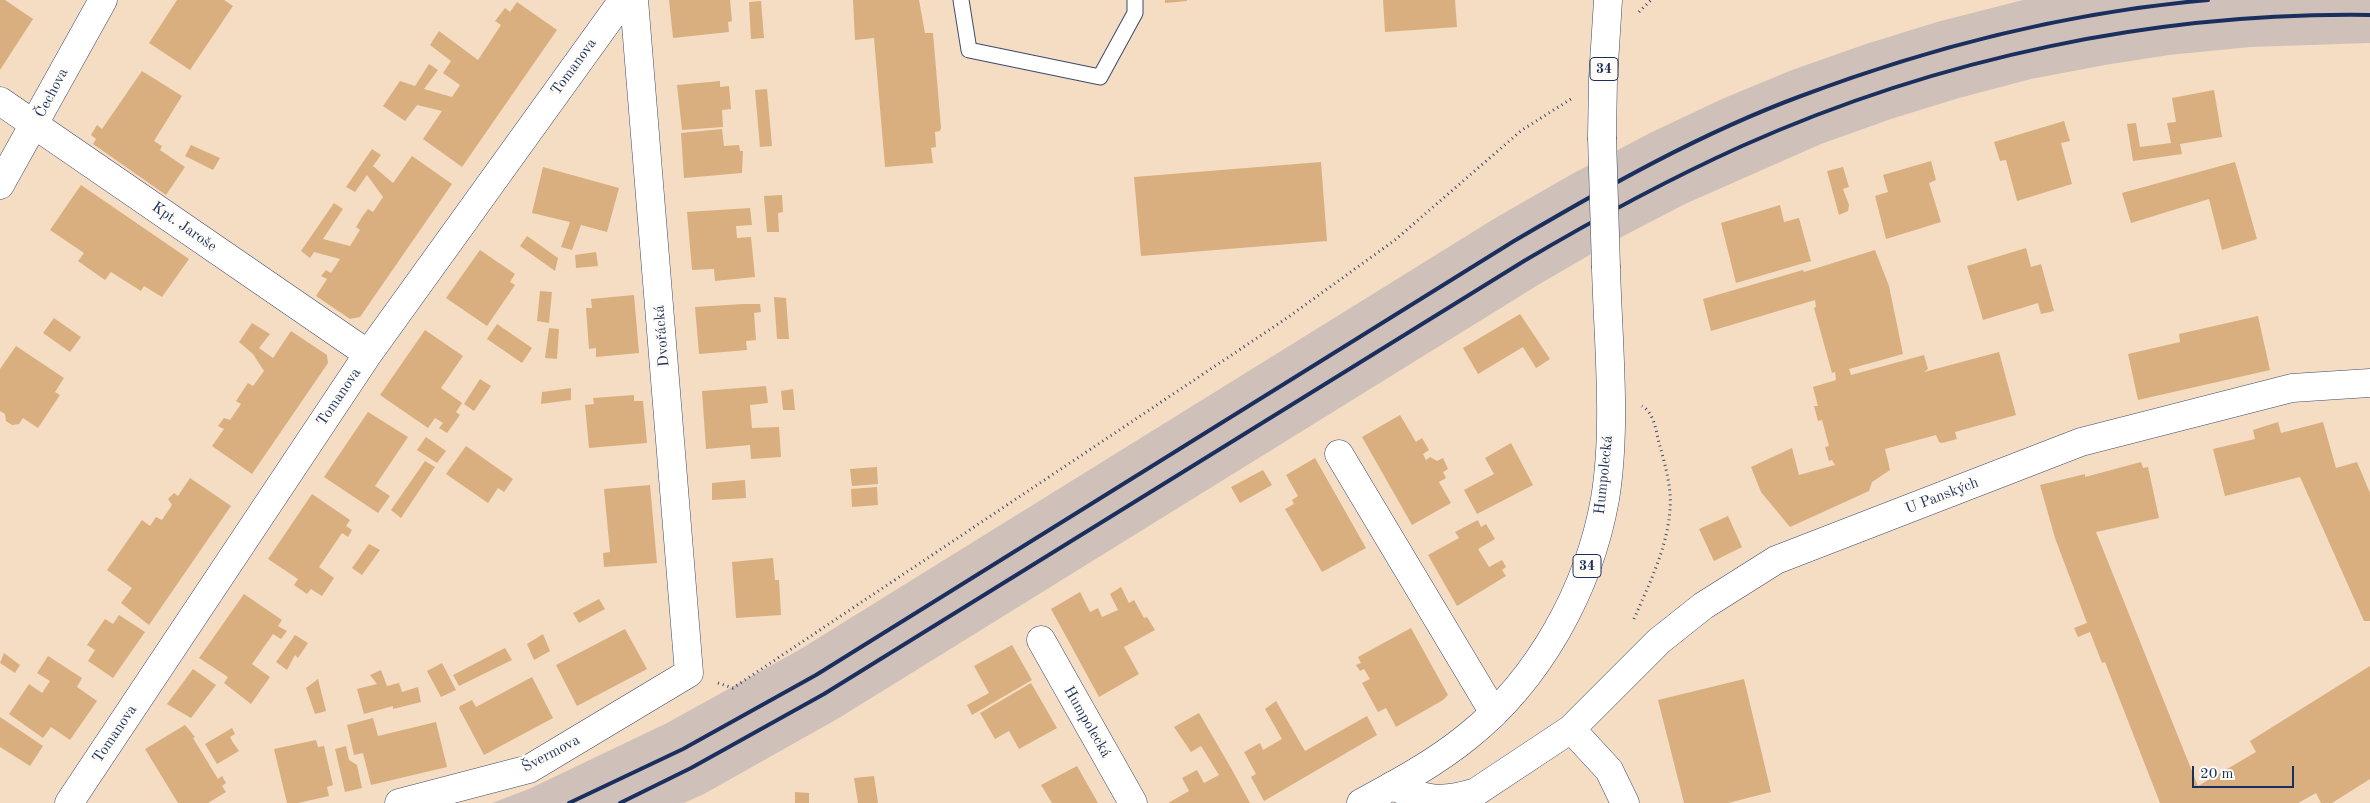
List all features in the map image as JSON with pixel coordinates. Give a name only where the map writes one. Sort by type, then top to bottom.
[{"type":"street","name":"Čechova","points":[[0,185],[35,125],[102,0]]},
{"type":"street","name":"Tomanova","points":[[69,803],[368,354],[623,0]]},
{"type":"street","name":"Dvořácká","points":[[634,0],[689,673]]},
{"type":"street","name":"34","points":[[1603,79],[1608,0]]},
{"type":"street","name":"Humpolecká","points":[[1361,803],[1439,758],[1494,713],[1540,657],[1561,623],[1588,563],[1605,498],[1609,455],[1610,408],[1602,137],[1603,79]]},
{"type":"street","name":"Kpt. Jaroše","points":[[0,101],[368,354]]},
{"type":"street","name":"U Panských","points":[[1571,729],[1659,641],[1703,606],[1776,560],[2081,442],[2292,388],[2370,383]]},
{"type":"street","points":[[1339,454],[1494,713]]},
{"type":"street","name":"Humpolecká","points":[[1041,640],[1133,803]]},
{"type":"street","name":"Švermova","points":[[399,803],[529,769],[689,673]]},
{"type":"street","points":[[1392,786],[1428,801],[1444,803],[1461,799],[1476,792],[1571,729],[1609,770],[1625,803]]},
{"type":"lane","points":[[961,0],[969,50],[1100,77],[1135,13],[1135,0]]},
{"type":"path","points":[[689,673],[733,688],[1287,318],[1395,240],[1522,130],[1603,79]]},
{"type":"shaded area","points":[[2023,0],[2370,0],[2370,43],[2250,47],[2169,55],[2105,65],[2031,79],[1959,98],[1891,119],[1821,144],[1685,204],[1610,243],[1538,285],[839,718],[704,794],[684,803],[492,803],[529,789],[667,723],[799,650],[1497,217],[1572,174],[1650,133],[1722,99],[1792,70],[1937,22]]},
{"type":"building","points":[[0,0],[5,0],[33,19],[0,70]]},
{"type":"building","points":[[177,0],[224,0],[233,6],[190,70],[149,43]]},
{"type":"building","points":[[669,0],[730,0],[732,21],[728,22],[729,32],[673,38]]},
{"type":"building","points":[[853,0],[919,0],[925,33],[933,33],[941,128],[940,131],[935,132],[936,147],[931,148],[933,163],[885,167],[874,38],[855,40]]},
{"type":"building","points":[[1165,0],[1187,0],[1187,1],[1165,3]]},
{"type":"building","points":[[1383,0],[1455,0],[1457,27],[1385,32]]},
{"type":"building","points":[[761,1],[764,38],[751,39],[749,2]]},
{"type":"building","points":[[517,2],[557,30],[462,167],[423,139],[442,111],[417,105],[405,121],[383,106],[400,81],[415,86],[429,64],[438,70],[424,89],[452,97],[460,85],[443,73],[451,61],[430,45],[439,31],[478,60],[501,25],[495,21],[505,8],[510,12]]},
{"type":"building","points":[[142,71],[182,96],[154,141],[162,146],[160,150],[185,167],[166,195],[93,144],[96,139],[91,135],[97,125],[102,129]]},
{"type":"building","points":[[720,81],[720,87],[729,86],[731,109],[722,110],[723,127],[682,130],[677,85]]},
{"type":"building","points":[[767,89],[772,146],[760,147],[755,90]]},
{"type":"building","points":[[2214,90],[2222,137],[2180,144],[2182,154],[2133,161],[2127,124],[2136,123],[2140,147],[2171,143],[2167,123],[2176,122],[2172,98]]},
{"type":"building","points":[[2064,121],[2070,141],[2061,143],[2072,184],[2017,201],[2006,160],[2000,161],[1994,142]]},
{"type":"building","points":[[722,129],[724,146],[739,145],[740,151],[743,151],[742,173],[684,178],[681,133]]},
{"type":"building","points":[[191,145],[220,158],[213,170],[185,156]]},
{"type":"building","points":[[372,149],[381,155],[373,166],[393,183],[412,156],[452,184],[360,317],[350,319],[316,296],[327,279],[321,276],[326,270],[331,273],[340,259],[314,252],[310,258],[301,251],[334,203],[343,209],[323,239],[350,246],[360,230],[356,227],[362,217],[368,209],[373,212],[383,197],[367,175],[355,192],[346,187]]},
{"type":"building","points":[[1931,161],[1936,180],[1929,183],[1941,222],[1886,239],[1875,196],[1888,192],[1883,175]]},
{"type":"building","points":[[1321,162],[1327,241],[1141,256],[1134,177]]},
{"type":"building","points":[[2235,162],[2257,239],[2222,250],[2209,199],[2131,223],[2122,193]]},
{"type":"building","points":[[543,167],[619,188],[607,232],[581,225],[572,250],[561,247],[570,222],[532,213]]},
{"type":"building","points":[[1843,167],[1849,187],[1843,189],[1849,205],[1848,211],[1839,215],[1827,171]]},
{"type":"building","points":[[81,185],[189,259],[162,297],[144,286],[141,291],[111,272],[105,280],[78,261],[84,253],[50,230]]},
{"type":"building","points":[[782,195],[783,212],[778,213],[779,232],[767,232],[764,196]]},
{"type":"building","points":[[1780,205],[1784,222],[1799,218],[1811,261],[1736,283],[1721,223]]},
{"type":"building","points":[[750,208],[752,225],[736,226],[737,238],[751,237],[755,277],[715,281],[714,269],[692,270],[687,212]]},
{"type":"building","points":[[527,236],[558,258],[555,271],[520,246]]},
{"type":"building","points":[[2026,248],[2031,267],[2041,264],[2054,311],[2041,314],[2038,303],[1983,320],[1967,266]]},
{"type":"building","points":[[480,250],[515,274],[510,282],[515,285],[487,326],[446,298]]},
{"type":"building","points":[[1875,250],[1889,286],[1903,354],[1849,369],[1851,375],[1924,355],[1928,369],[1924,372],[1999,352],[2016,415],[1955,432],[1957,439],[1942,443],[1939,442],[1936,435],[1885,449],[1890,470],[1872,482],[1869,491],[1790,527],[1761,492],[1751,467],[1792,448],[1799,475],[1835,465],[1832,460],[1829,461],[1825,447],[1829,446],[1822,420],[1818,421],[1814,406],[1818,406],[1813,387],[1836,380],[1835,372],[1832,373],[1814,308],[1816,307],[1815,300],[1711,331],[1703,299],[1803,270],[1804,272]]},
{"type":"building","points":[[596,252],[598,266],[576,268],[575,255]]},
{"type":"building","points":[[540,291],[552,292],[549,323],[537,321]]},
{"type":"building","points":[[634,295],[639,353],[596,357],[596,348],[589,349],[586,308],[592,308],[591,299]]},
{"type":"building","points":[[774,297],[786,298],[789,339],[777,339]]},
{"type":"building","points":[[760,304],[761,312],[754,313],[756,340],[746,341],[747,350],[699,354],[695,307]]},
{"type":"building","points":[[1520,314],[1550,359],[1536,368],[1523,347],[1478,374],[1463,348]]},
{"type":"building","points":[[2258,316],[2270,370],[2138,400],[2128,354],[2180,342],[2179,334]]},
{"type":"building","points":[[54,318],[81,337],[70,352],[43,333]]},
{"type":"building","points":[[252,323],[270,334],[259,348],[273,358],[291,331],[327,355],[328,363],[252,474],[212,446],[224,429],[218,426],[224,418],[230,420],[241,404],[236,401],[248,383],[253,386],[264,371],[253,354],[239,342]]},
{"type":"building","points":[[497,324],[532,348],[522,363],[487,339]]},
{"type":"building","points":[[549,328],[559,329],[557,359],[545,358]]},
{"type":"building","points":[[425,330],[463,356],[441,388],[462,403],[456,412],[460,415],[447,433],[439,428],[443,423],[435,418],[428,428],[380,395]]},
{"type":"building","points":[[16,346],[64,378],[55,392],[60,395],[38,428],[23,418],[19,424],[12,425],[6,421],[5,414],[0,411],[0,369]]},
{"type":"building","points":[[480,379],[491,386],[474,411],[464,404]]},
{"type":"building","points":[[766,386],[768,403],[750,405],[752,428],[779,427],[781,457],[751,459],[750,445],[706,449],[702,391]]},
{"type":"building","points":[[571,388],[571,400],[541,404],[542,392]]},
{"type":"building","points":[[793,389],[795,410],[783,410],[781,391]]},
{"type":"building","points":[[634,395],[634,401],[643,401],[647,443],[589,448],[585,405],[594,404],[593,398]]},
{"type":"building","points":[[368,412],[408,437],[375,486],[390,496],[378,513],[324,477]]},
{"type":"building","points":[[1400,415],[1416,442],[1422,438],[1429,450],[1423,454],[1426,460],[1430,457],[1437,461],[1443,458],[1448,469],[1443,472],[1446,478],[1439,482],[1451,503],[1412,525],[1362,437]]},
{"type":"building","points":[[2278,422],[2281,433],[2323,422],[2336,468],[2357,462],[2370,493],[2370,621],[2364,621],[2300,477],[2225,496],[2213,449],[2255,439],[2253,430]]},
{"type":"building","points":[[426,437],[446,451],[437,463],[417,450]]},
{"type":"building","points":[[1511,443],[1533,485],[1477,514],[1464,490],[1494,474],[1485,458]]},
{"type":"building","points":[[466,446],[513,479],[504,492],[498,488],[488,503],[446,474]]},
{"type":"building","points":[[1315,458],[1366,548],[1322,572],[1285,509],[1294,504],[1292,500],[1298,496],[1286,475]]},
{"type":"building","points":[[425,461],[435,467],[401,518],[391,510]]},
{"type":"building","points":[[2141,462],[2143,468],[2148,467],[2159,518],[2096,532],[2198,786],[2256,752],[2250,741],[2370,666],[2370,779],[2332,803],[2321,803],[2316,793],[2298,803],[2160,803],[2105,662],[2102,663],[2090,632],[2078,637],[2074,628],[2087,623],[2055,538],[2040,485],[2085,474],[2085,477]]},
{"type":"building","points":[[877,467],[878,484],[852,486],[850,469]]},
{"type":"building","points":[[1263,470],[1272,485],[1240,503],[1231,487]]},
{"type":"building","points":[[190,478],[231,506],[149,625],[121,603],[132,588],[107,570],[142,520],[150,526],[156,517],[162,520],[172,505],[168,499],[174,493],[178,496]]},
{"type":"building","points":[[745,480],[746,498],[712,500],[712,483]]},
{"type":"building","points":[[650,485],[657,563],[604,567],[603,553],[610,552],[604,489]]},
{"type":"building","points":[[877,487],[878,505],[852,507],[851,489]]},
{"type":"building","points":[[312,494],[350,520],[346,526],[352,530],[348,537],[342,533],[319,567],[334,578],[322,596],[311,589],[307,594],[294,585],[298,579],[268,559]]},
{"type":"building","points":[[1728,516],[1742,547],[1714,561],[1699,529]]},
{"type":"building","points":[[1478,520],[1481,527],[1486,524],[1495,539],[1478,549],[1489,567],[1502,560],[1506,567],[1502,570],[1506,576],[1457,606],[1428,555],[1459,538],[1455,532]]},
{"type":"building","points":[[369,544],[380,550],[362,575],[352,568]]},
{"type":"building","points":[[773,558],[775,580],[779,580],[781,615],[736,618],[732,562]]},
{"type":"building","points":[[1121,587],[1129,603],[1134,600],[1144,618],[1147,617],[1155,630],[1124,647],[1139,674],[1099,697],[1051,609],[1080,592],[1090,612],[1098,608],[1102,617],[1118,610],[1110,594]]},
{"type":"building","points":[[244,594],[282,620],[278,626],[287,631],[281,639],[273,634],[252,664],[270,677],[251,704],[224,683],[228,677],[199,658]]},
{"type":"building","points":[[599,599],[605,609],[579,623],[573,613]]},
{"type":"building","points":[[119,615],[145,632],[113,678],[88,661],[95,650],[87,645],[105,619],[113,624]]},
{"type":"building","points":[[1411,628],[1448,695],[1443,700],[1396,727],[1386,708],[1378,712],[1362,683],[1370,679],[1364,669],[1360,671],[1356,665],[1361,663],[1358,657]]},
{"type":"building","points":[[625,629],[647,669],[577,706],[556,665]]},
{"type":"building","points":[[543,634],[550,651],[534,660],[527,644]]},
{"type":"building","points":[[295,635],[308,643],[298,658],[295,655],[287,670],[276,662]]},
{"type":"building","points":[[1012,645],[1032,680],[972,715],[967,705],[989,693],[974,666]]},
{"type":"building","points":[[505,648],[512,660],[459,686],[453,675]]},
{"type":"building","points":[[4,653],[20,665],[15,673],[0,663]]},
{"type":"building","points":[[48,656],[82,678],[77,687],[97,701],[70,740],[51,727],[43,738],[9,714],[29,684],[42,693],[50,681],[37,673]]},
{"type":"building","points":[[442,663],[456,690],[441,697],[427,671]]},
{"type":"building","points":[[193,669],[216,685],[191,718],[167,704]]},
{"type":"building","points":[[381,670],[387,686],[399,683],[402,692],[418,687],[421,702],[393,709],[393,706],[364,714],[357,689],[377,684],[370,675]]},
{"type":"building","points":[[532,677],[553,718],[484,755],[459,708],[460,706],[472,700],[476,707]]},
{"type":"building","points":[[318,679],[326,711],[315,714],[306,688]]},
{"type":"building","points":[[1744,679],[1771,792],[1728,803],[1684,803],[1658,700]]},
{"type":"building","points":[[1031,683],[1057,728],[1019,749],[1009,731],[995,739],[980,713]]},
{"type":"building","points":[[1276,701],[1305,751],[1367,716],[1377,735],[1264,801],[1251,777],[1256,774],[1244,752],[1260,743],[1263,750],[1282,739],[1265,709]]},
{"type":"building","points":[[1199,713],[1250,803],[1168,803],[1189,791],[1182,778],[1197,770],[1204,783],[1219,775],[1201,746],[1191,752],[1174,727]]},
{"type":"building","points":[[0,717],[43,746],[30,766],[0,747]]},
{"type":"building","points":[[373,718],[378,736],[436,722],[447,767],[371,785],[363,753],[354,755],[347,725]]},
{"type":"building","points":[[185,725],[195,737],[193,738],[218,779],[222,776],[226,783],[222,786],[226,792],[208,803],[178,803],[145,749]]},
{"type":"building","points":[[232,728],[235,734],[230,737],[239,751],[217,764],[205,744]]},
{"type":"building","points":[[316,740],[318,747],[324,746],[333,785],[327,787],[329,796],[298,803],[287,803],[274,749]]},
{"type":"building","points":[[346,746],[349,760],[357,765],[362,788],[345,792],[335,749]]},
{"type":"building","points":[[1077,766],[1098,803],[1052,803],[1041,785]]},
{"type":"building","points":[[874,776],[878,803],[858,803],[854,778]]},
{"type":"building","points":[[795,792],[809,793],[809,803],[795,803]]},
{"type":"railway","points":[[569,803],[683,749],[816,675],[1514,241],[1654,162],[1727,127],[1801,96],[1850,78],[1951,47],[2002,34],[2104,13],[2208,0]]},
{"type":"railway","points":[[620,803],[691,768],[824,694],[1524,261],[1632,200],[1742,146],[1817,115],[1893,88],[1971,65],[2049,46],[2129,32],[2209,22],[2289,16],[2370,15]]}]
